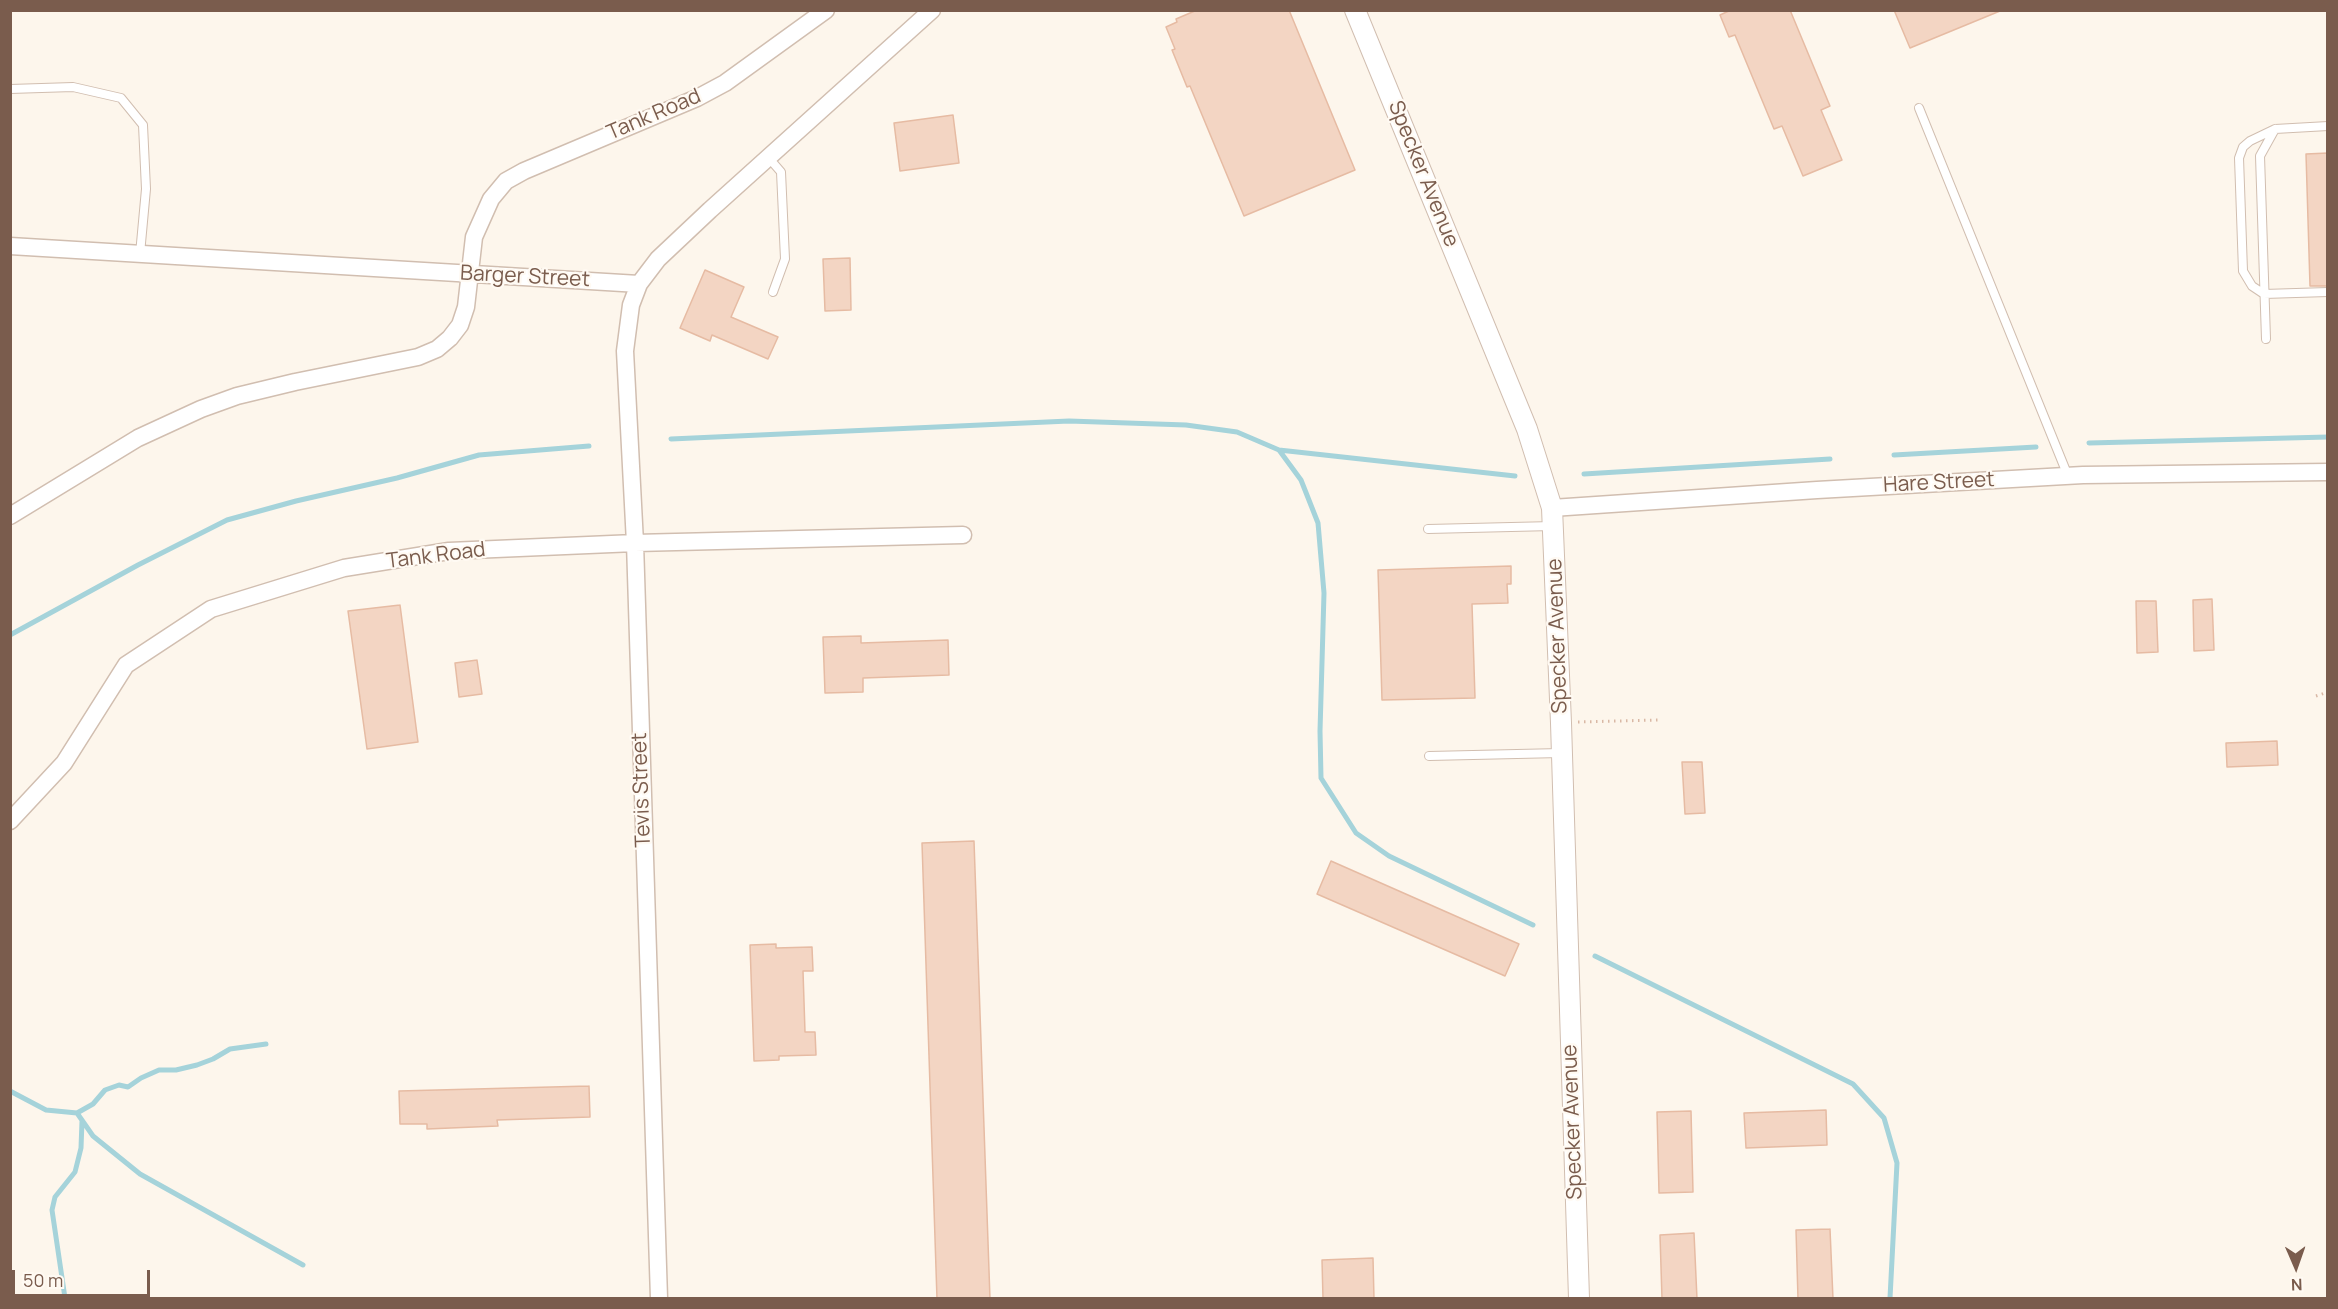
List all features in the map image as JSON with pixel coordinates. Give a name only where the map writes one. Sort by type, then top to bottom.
[{"type":"street","name":"Tank Road","points":[[10,516],[138,438],[201,409],[272,387],[418,357],[438,349],[460,325],[466,307],[474,237],[491,199],[506,181],[533,167],[697,98],[725,83],[826,10]]},
{"type":"street","points":[[639,284],[658,259],[932,10]]},
{"type":"street","name":"Specker Avenue","points":[[1355,10],[1527,429],[1552,517],[1561,723],[1579,1299]]},
{"type":"street","name":"Barger Street","points":[[10,246],[639,284]]},
{"type":"street","name":"Tevis Street","points":[[639,284],[631,305],[625,351],[635,543],[659,1299]]},
{"type":"street","name":"Hare Street","points":[[1552,517],[1817,490],[2068,476],[2328,472]]},
{"type":"street","name":"Tank Road","points":[[10,821],[64,763],[126,665],[211,609],[344,568],[449,551],[635,543],[963,535]]},
{"type":"lane","points":[[10,89],[73,87],[121,98],[143,124],[146,189],[140,254]]},
{"type":"lane","points":[[1919,108],[2068,476]]},
{"type":"lane","points":[[2328,126],[2275,129],[2250,141],[2243,147],[2239,158],[2243,272],[2252,286],[2265,294],[2328,292]]},
{"type":"lane","points":[[2266,339],[2260,156],[2275,129]]},
{"type":"lane","points":[[768,157],[781,172],[785,259],[773,292]]},
{"type":"lane","points":[[1428,529],[1552,517]]},
{"type":"lane","points":[[1430,756],[1562,753]]},
{"type":"path","points":[[2316,696],[2328,692]]},
{"type":"path","points":[[1561,723],[1658,720]]},
{"type":"building","points":[[1197,10],[1289,10],[1355,170],[1244,216],[1190,86],[1187,87],[1172,50],[1175,49],[1166,27],[1177,22],[1176,19]]},
{"type":"building","points":[[1731,10],[1790,10],[1830,106],[1821,110],[1842,160],[1803,176],[1782,126],[1774,129],[1735,35],[1729,37],[1720,15]]},
{"type":"building","points":[[1894,10],[2000,10],[2000,11],[1910,48]]},
{"type":"building","points":[[953,115],[959,163],[900,171],[894,123]]},
{"type":"building","points":[[2328,153],[2328,286],[2310,286],[2306,154]]},
{"type":"building","points":[[850,258],[851,310],[825,311],[823,259]]},
{"type":"building","points":[[705,270],[744,287],[731,317],[778,337],[768,359],[712,335],[710,341],[680,328]]},
{"type":"building","points":[[1511,566],[1511,584],[1507,584],[1508,603],[1472,604],[1475,698],[1382,700],[1378,570]]},
{"type":"building","points":[[2212,599],[2214,650],[2194,651],[2193,600]]},
{"type":"building","points":[[2136,601],[2156,601],[2158,652],[2137,653]]},
{"type":"building","points":[[400,605],[418,742],[367,749],[348,611]]},
{"type":"building","points":[[861,636],[861,643],[948,640],[949,675],[863,678],[863,692],[825,693],[823,637]]},
{"type":"building","points":[[477,660],[482,694],[459,697],[455,663]]},
{"type":"building","points":[[2277,741],[2278,765],[2227,767],[2226,743]]},
{"type":"building","points":[[1682,762],[1702,762],[1705,813],[1685,814]]},
{"type":"building","points":[[974,841],[990,1299],[937,1299],[922,843]]},
{"type":"building","points":[[1331,861],[1519,944],[1505,976],[1317,894]]},
{"type":"building","points":[[776,944],[776,948],[812,947],[813,971],[803,971],[805,1032],[815,1032],[816,1055],[779,1056],[779,1060],[754,1061],[750,945]]},
{"type":"building","points":[[589,1086],[590,1117],[497,1120],[498,1126],[427,1129],[427,1124],[400,1124],[399,1091]]},
{"type":"building","points":[[1826,1110],[1827,1145],[1746,1148],[1744,1113]]},
{"type":"building","points":[[1691,1111],[1693,1192],[1659,1193],[1657,1112]]},
{"type":"building","points":[[1830,1229],[1833,1299],[1798,1299],[1796,1230]]},
{"type":"building","points":[[1694,1233],[1697,1299],[1662,1299],[1660,1235]]},
{"type":"building","points":[[1373,1258],[1374,1299],[1323,1299],[1322,1260]]},
{"type":"waterway","points":[[671,439],[1069,421],[1186,425],[1237,432],[1279,450],[1301,480],[1318,523],[1324,593],[1321,778],[1356,833],[1389,856],[1533,925]]},
{"type":"waterway","points":[[2089,443],[2328,437]]},
{"type":"waterway","points":[[10,635],[138,565],[227,520],[479,455],[589,446]]},
{"type":"waterway","points":[[1894,455],[2036,447]]},
{"type":"waterway","points":[[1279,450],[1515,476]]},
{"type":"waterway","points":[[1584,474],[1830,459]]},
{"type":"waterway","points":[[1595,956],[1853,1084],[1884,1118],[1897,1163],[1890,1298]]},
{"type":"waterway","points":[[77,1113],[93,1104],[105,1090],[119,1085],[128,1087],[159,1070],[176,1070],[197,1065],[230,1049],[266,1044]]},
{"type":"waterway","points":[[10,1091],[46,1110],[77,1113],[93,1136],[140,1174],[303,1265]]},
{"type":"waterway","points":[[65,1298],[52,1210],[55,1197],[75,1172],[81,1148],[82,1121]]}]
